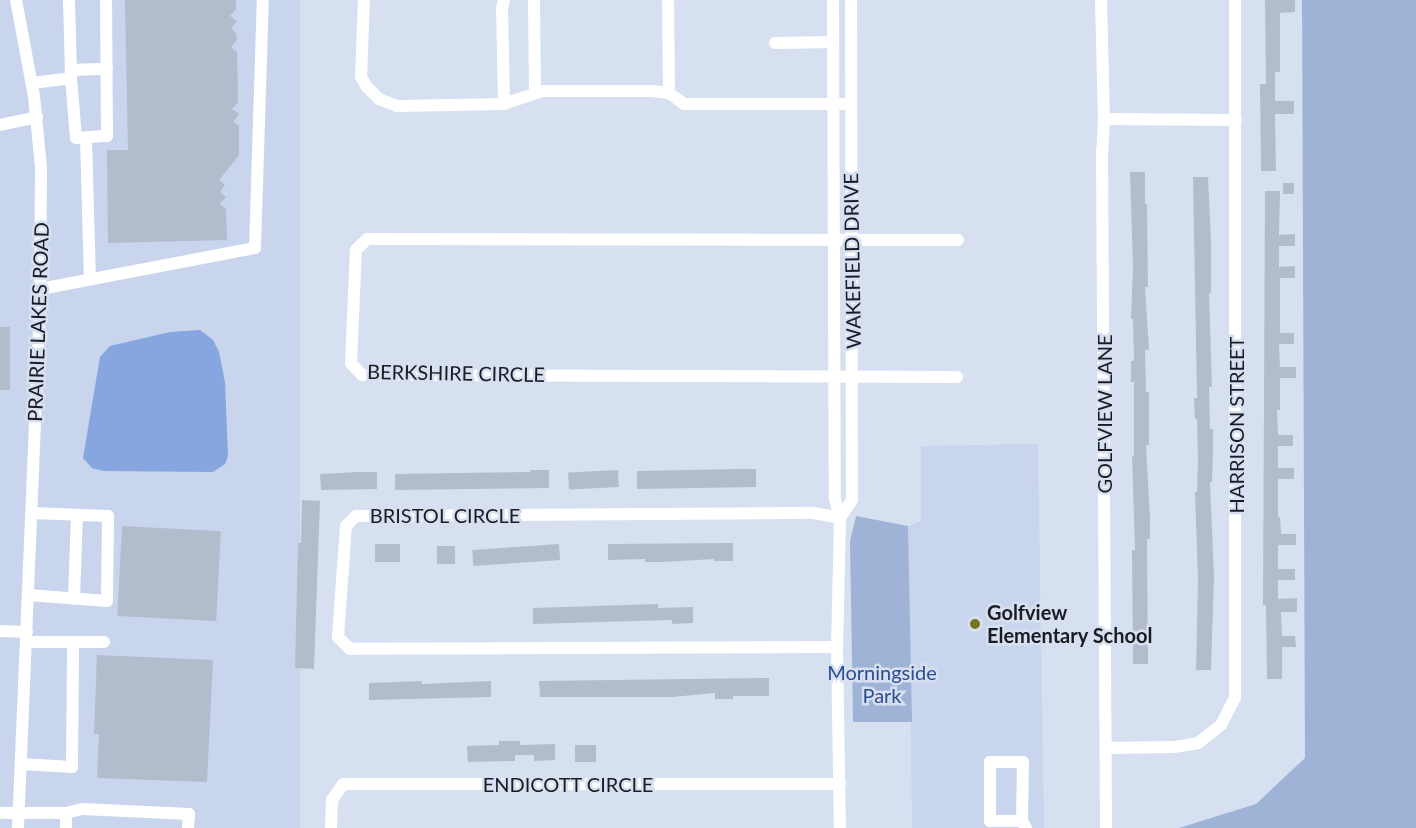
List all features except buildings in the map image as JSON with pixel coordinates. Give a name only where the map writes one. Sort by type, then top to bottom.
[{"type":"street","name":"PRAIRIE LAKES ROAD","points":[[8,0],[17,15]]},
{"type":"street","name":"PRAIRIE LAKES ROAD","points":[[16,0],[17,15],[32,83],[41,168],[40,289],[18,828]]},
{"type":"street","points":[[69,0],[76,138],[107,136],[106,0]]},
{"type":"street","points":[[40,289],[255,248],[263,0]]},
{"type":"street","points":[[364,0],[362,77],[367,87],[379,99],[397,106],[504,104],[541,91],[652,90],[669,93],[684,104],[851,104]]},
{"type":"street","points":[[504,0],[502,8],[504,104]]},
{"type":"street","points":[[534,0],[535,93]]},
{"type":"street","points":[[668,0],[669,93]]},
{"type":"street","name":"GOLFVIEW LANE","points":[[1101,0],[1104,119],[1102,152],[1106,828]]},
{"type":"street","name":"HARRISON STREET","points":[[1106,748],[1174,747],[1198,742],[1221,725],[1235,698],[1235,0]]},
{"type":"street","points":[[833,3],[851,3]]},
{"type":"street","name":"WAKEFIELD DRIVE","points":[[833,3],[835,499],[840,518],[837,647],[840,828]]},
{"type":"street","name":"WAKEFIELD DRIVE","points":[[840,518],[852,500],[851,3]]},
{"type":"street","points":[[775,43],[833,42]]},
{"type":"street","points":[[32,83],[107,69]]},
{"type":"street","points":[[0,125],[37,117]]},
{"type":"street","points":[[1104,119],[1236,120]]},
{"type":"street","points":[[86,138],[90,279]]},
{"type":"street","name":"BERKSHIRE CIRCLE","points":[[957,376],[362,375],[351,363],[356,250],[367,238],[833,242],[958,240]]},
{"type":"street","points":[[28,595],[107,602],[108,516],[32,513]]},
{"type":"street","name":"BRISTOL CIRCLE","points":[[837,647],[350,649],[338,637],[346,526],[356,516],[814,513],[840,518]]},
{"type":"street","points":[[74,598],[76,515]]},
{"type":"street","points":[[0,631],[27,637],[74,642],[104,642]]},
{"type":"street","points":[[21,764],[72,767],[74,642]]},
{"type":"street","points":[[990,762],[1023,762],[1024,825],[990,820],[990,762]]},
{"type":"street","name":"ENDICOTT CIRCLE","points":[[331,828],[332,800],[343,784],[840,784]]},
{"type":"street","points":[[0,813],[66,813],[82,809],[189,814],[188,828]]},
{"type":"street","points":[[66,813],[66,828]]},
{"type":"shaded area","points":[[0,0],[300,0],[300,828],[0,828]]},
{"type":"shaded area","points":[[200,330],[213,340],[219,352],[225,382],[228,456],[225,464],[213,472],[103,471],[92,468],[83,458],[100,357],[110,346],[170,332]]},
{"type":"shaded area","name":"Golfview Elementary School","points":[[1038,444],[1044,828],[912,828],[908,526],[921,521],[921,446]]},
{"type":"green space","points":[[1302,0],[1416,0],[1416,828],[1179,828],[1256,804],[1305,758]]},
{"type":"green space","name":"Morningside Park","points":[[856,516],[908,526],[912,722],[853,722],[850,541]]},
{"type":"place","name":"Golfview Elementary School","points":[[975,624]]}]
